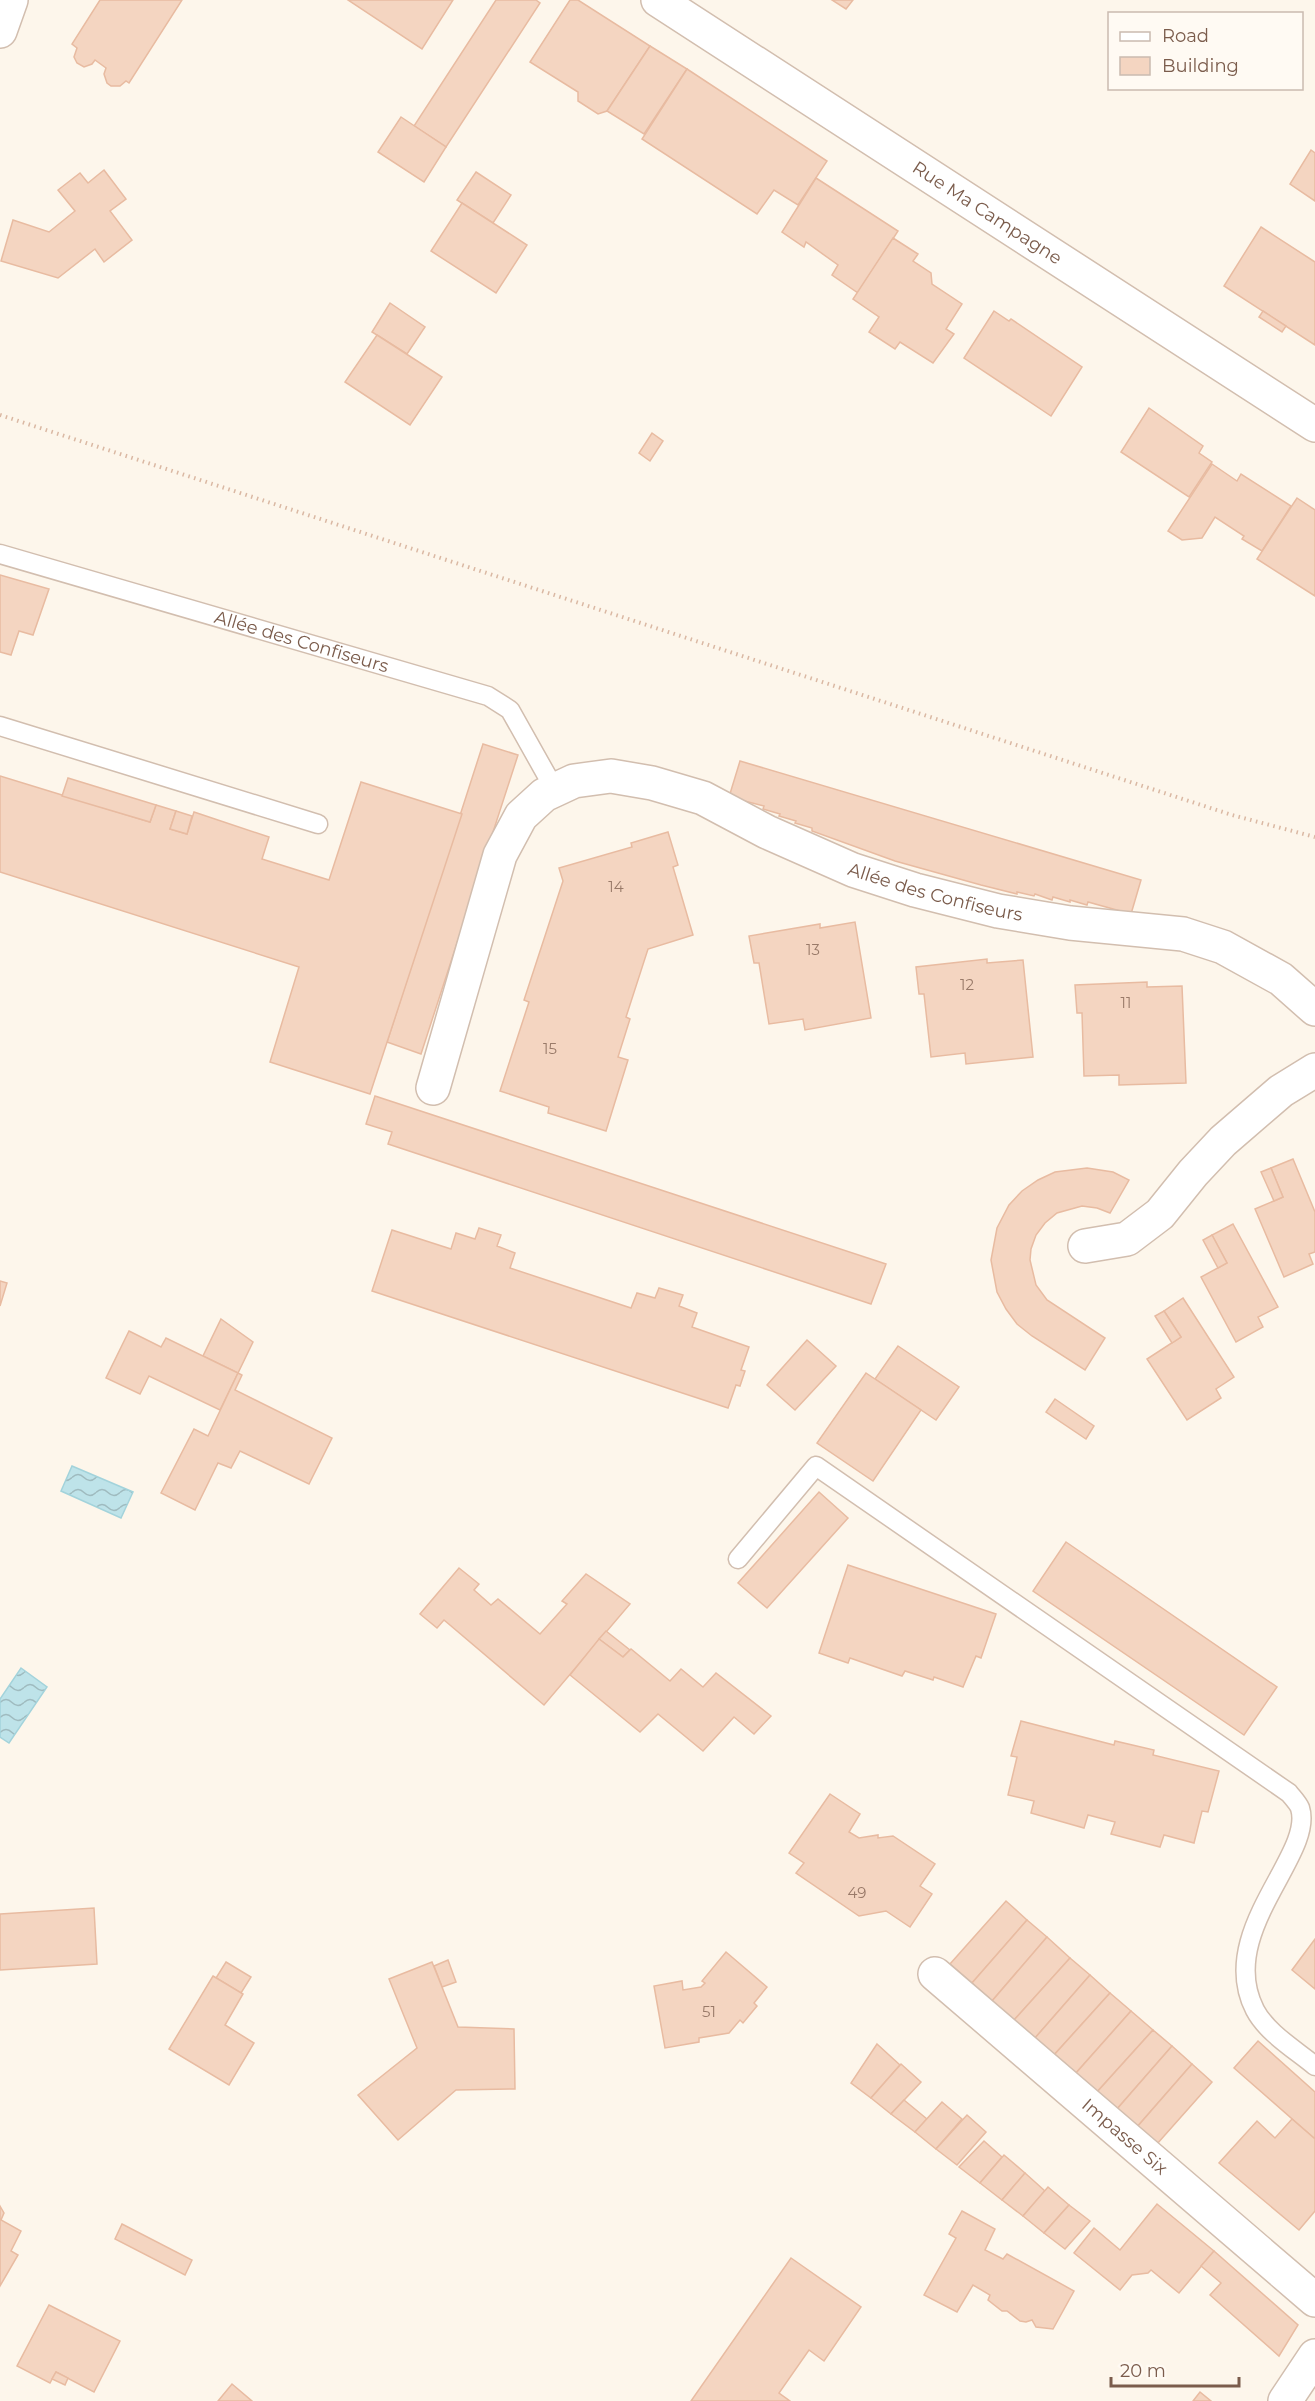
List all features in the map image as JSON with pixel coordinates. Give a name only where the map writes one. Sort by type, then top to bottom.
[{"type":"street","points":[[0,31],[10,0]]},
{"type":"street","name":"Rue Ma Campagne","points":[[664,2],[1315,425]]},
{"type":"street","name":"Allée des Confiseurs","points":[[433,1088],[500,855],[520,816],[544,795],[574,781],[611,776],[652,783],[704,798],[767,832],[842,865],[915,890],[999,910],[1070,923],[1183,934],[1223,947],[1281,979],[1315,1009]]},
{"type":"street","points":[[1085,1246],[1127,1239],[1160,1214],[1193,1173],[1223,1141],[1281,1092],[1315,1070]]},
{"type":"street","name":"Impasse Six","points":[[935,1974],[1315,2300]]},
{"type":"street","points":[[1285,2401],[1315,2356]]},
{"type":"lane","name":"Allée des Confiseurs","points":[[0,554],[488,696],[510,710],[555,790]]},
{"type":"lane","points":[[0,726],[318,824]]},
{"type":"lane","points":[[738,1559],[816,1466],[1289,1793],[1301,1809],[1302,1842],[1259,1919],[1250,1946],[1246,1972],[1248,1992],[1256,2012],[1270,2028],[1315,2066]]},
{"type":"path","points":[[0,415],[1220,811],[1315,837]]},
{"type":"water","points":[[72,1466],[133,1492],[121,1518],[61,1491]]},
{"type":"water","points":[[21,1668],[47,1687],[9,1743],[0,1737],[0,1699]]},
{"type":"building","points":[[100,0],[182,0],[129,83],[126,81],[120,86],[111,86],[107,83],[104,74],[106,68],[95,60],[84,67],[77,63],[74,57],[77,48],[72,44]]},
{"type":"building","points":[[348,0],[453,0],[422,49]]},
{"type":"building","points":[[496,0],[536,0],[540,3],[446,147],[414,126]]},
{"type":"building","points":[[570,0],[578,0],[650,46],[607,111],[598,114],[578,101],[578,92],[530,62]]},
{"type":"building","points":[[832,0],[853,0],[846,9]]},
{"type":"building","points":[[650,46],[687,69],[644,134],[607,111]]},
{"type":"building","points":[[687,69],[827,161],[798,205],[774,190],[757,214],[642,139]]},
{"type":"building","points":[[401,117],[446,147],[424,182],[378,152]]},
{"type":"building","points":[[1311,150],[1315,153],[1315,201],[1290,184]]},
{"type":"building","points":[[104,170],[126,199],[110,211],[132,240],[104,262],[95,249],[58,278],[1,261],[13,220],[49,232],[75,211],[58,190],[80,173],[88,183]]},
{"type":"building","points":[[476,172],[511,195],[493,223],[457,200]]},
{"type":"building","points":[[816,178],[898,231],[858,293],[832,275],[838,265],[806,242],[804,247],[782,232]]},
{"type":"building","points":[[462,203],[527,245],[496,293],[431,251]]},
{"type":"building","points":[[1261,227],[1315,262],[1315,345],[1224,286]]},
{"type":"building","points":[[893,238],[918,254],[913,261],[931,273],[932,284],[962,304],[946,329],[954,334],[933,363],[900,342],[895,349],[869,332],[879,317],[853,299]]},
{"type":"building","points":[[390,303],[425,327],[407,354],[372,332]]},
{"type":"building","points":[[994,311],[1009,321],[1011,319],[1082,367],[1051,416],[964,358]]},
{"type":"building","points":[[1263,311],[1286,326],[1282,332],[1259,317]]},
{"type":"building","points":[[377,335],[442,377],[410,425],[345,382]]},
{"type":"building","points":[[1149,408],[1203,446],[1199,453],[1212,462],[1189,497],[1121,452]]},
{"type":"building","points":[[652,433],[663,441],[650,461],[639,453]]},
{"type":"building","points":[[1212,464],[1237,481],[1241,474],[1291,506],[1262,551],[1242,539],[1244,536],[1215,517],[1202,538],[1182,540],[1168,531]]},
{"type":"building","points":[[1297,498],[1315,510],[1315,596],[1257,559]]},
{"type":"building","points":[[0,575],[49,589],[33,635],[19,631],[11,655],[0,652]]},
{"type":"building","points":[[483,744],[518,755],[421,1054],[387,1042]]},
{"type":"building","points":[[740,761],[1141,880],[1131,914],[1088,902],[1087,905],[1053,897],[1052,900],[1035,894],[1034,896],[1017,892],[1017,894],[981,885],[895,861],[812,831],[812,828],[763,809],[764,806],[729,797]]},
{"type":"building","points":[[0,776],[150,822],[156,805],[176,811],[170,829],[187,834],[194,812],[269,837],[262,859],[329,880],[361,782],[462,814],[370,1094],[270,1062],[299,967],[0,872]]},
{"type":"building","points":[[68,778],[156,805],[150,822],[62,796]]},
{"type":"building","points":[[176,811],[192,816],[187,834],[170,829]]},
{"type":"building","points":[[668,832],[678,865],[673,867],[693,935],[648,949],[626,1017],[630,1019],[618,1057],[628,1060],[606,1131],[548,1113],[549,1107],[500,1091],[529,1002],[524,1000],[563,881],[559,868],[632,847],[631,843]]},
{"type":"building","points":[[855,922],[871,1018],[805,1030],[803,1019],[769,1024],[759,963],[754,963],[749,936],[820,924],[820,928]]},
{"type":"building","points":[[987,959],[987,963],[1023,960],[1033,1057],[966,1064],[965,1053],[931,1057],[924,994],[919,994],[916,967]]},
{"type":"building","points":[[1147,982],[1147,987],[1182,986],[1186,1083],[1119,1085],[1119,1075],[1084,1076],[1082,1013],[1077,1013],[1075,985]]},
{"type":"building","points":[[375,1096],[886,1264],[871,1304],[388,1144],[392,1132],[366,1124]]},
{"type":"building","points":[[1293,1159],[1315,1212],[1315,1252],[1309,1254],[1313,1264],[1284,1277],[1255,1209],[1283,1197],[1271,1168]]},
{"type":"building","points":[[1087,1168],[1113,1172],[1129,1180],[1110,1213],[1082,1206],[1057,1213],[1036,1235],[1030,1260],[1036,1285],[1047,1300],[1105,1338],[1085,1370],[1017,1324],[997,1292],[991,1260],[997,1228],[1009,1205],[1022,1191],[1055,1172]]},
{"type":"building","points":[[1271,1168],[1283,1197],[1274,1201],[1261,1172]]},
{"type":"building","points":[[1233,1224],[1278,1307],[1258,1317],[1263,1327],[1236,1342],[1201,1277],[1227,1263],[1212,1235]]},
{"type":"building","points":[[479,1228],[501,1235],[497,1246],[515,1253],[510,1268],[631,1308],[637,1293],[655,1298],[659,1288],[683,1295],[679,1306],[697,1313],[692,1327],[749,1347],[741,1370],[745,1371],[740,1386],[736,1385],[728,1408],[372,1291],[392,1230],[451,1249],[456,1233],[475,1239]]},
{"type":"building","points":[[1212,1235],[1227,1263],[1218,1268],[1203,1240]]},
{"type":"building","points":[[0,1281],[7,1283],[0,1306]]},
{"type":"building","points":[[1183,1298],[1234,1377],[1216,1389],[1221,1398],[1187,1420],[1147,1359],[1181,1337],[1164,1311]]},
{"type":"building","points":[[1164,1311],[1181,1337],[1172,1343],[1155,1316]]},
{"type":"building","points":[[221,1319],[253,1342],[238,1373],[203,1356]]},
{"type":"building","points":[[129,1331],[161,1347],[166,1338],[238,1373],[220,1410],[149,1376],[140,1394],[106,1378]]},
{"type":"building","points":[[807,1340],[836,1366],[795,1410],[767,1385]]},
{"type":"building","points":[[898,1346],[959,1387],[936,1420],[875,1379]]},
{"type":"building","points":[[238,1373],[242,1375],[235,1390],[332,1438],[309,1484],[240,1451],[231,1468],[218,1463],[195,1510],[161,1493],[194,1429],[208,1436]]},
{"type":"building","points":[[866,1373],[921,1410],[873,1481],[817,1443]]},
{"type":"building","points":[[1055,1399],[1094,1426],[1086,1439],[1046,1412]]},
{"type":"building","points":[[819,1492],[848,1518],[767,1608],[738,1583]]},
{"type":"building","points":[[1066,1542],[1277,1687],[1244,1735],[1033,1591]]},
{"type":"building","points":[[848,1565],[996,1614],[981,1658],[976,1656],[963,1687],[934,1677],[933,1680],[905,1671],[902,1676],[850,1658],[848,1663],[819,1653]]},
{"type":"building","points":[[459,1568],[479,1584],[474,1590],[491,1605],[498,1599],[540,1634],[567,1604],[562,1601],[586,1574],[630,1604],[544,1705],[444,1620],[437,1628],[420,1614]]},
{"type":"building","points":[[606,1631],[630,1650],[623,1657],[599,1639]]},
{"type":"building","points":[[599,1639],[623,1657],[631,1649],[670,1681],[681,1669],[703,1687],[716,1673],[771,1716],[754,1734],[734,1717],[703,1751],[658,1714],[640,1732],[570,1675]]},
{"type":"building","points":[[1021,1721],[1114,1745],[1115,1741],[1154,1750],[1153,1755],[1219,1771],[1208,1812],[1202,1811],[1194,1843],[1164,1835],[1160,1847],[1111,1834],[1115,1822],[1088,1815],[1084,1828],[1031,1813],[1034,1801],[1008,1795],[1017,1757],[1011,1756]]},
{"type":"building","points":[[830,1794],[860,1814],[849,1832],[859,1838],[878,1835],[878,1838],[893,1836],[935,1864],[920,1886],[932,1894],[910,1927],[886,1911],[859,1916],[796,1873],[804,1863],[789,1853]]},
{"type":"building","points":[[1006,1901],[1027,1920],[972,1983],[950,1964]]},
{"type":"building","points":[[94,1908],[97,1964],[0,1970],[0,1914]]},
{"type":"building","points":[[1027,1920],[1047,1937],[992,2001],[972,1983]]},
{"type":"building","points":[[1047,1937],[1070,1958],[1014,2020],[992,2001]]},
{"type":"building","points":[[1315,1939],[1315,1989],[1292,1970]]},
{"type":"building","points":[[726,1952],[767,1987],[754,2003],[757,2006],[743,2023],[740,2020],[729,2033],[699,2038],[699,2042],[665,2048],[654,1986],[682,1981],[683,1990],[701,1987],[705,1983],[702,1981]]},
{"type":"building","points":[[1070,1958],[1090,1975],[1035,2038],[1014,2020]]},
{"type":"building","points":[[448,1960],[456,1982],[442,1987],[434,1966]]},
{"type":"building","points":[[226,1962],[251,1977],[241,1993],[216,1978]]},
{"type":"building","points":[[432,1962],[458,2027],[514,2029],[515,2089],[456,2090],[398,2140],[358,2095],[417,2048],[389,1979]]},
{"type":"building","points":[[1090,1975],[1110,1993],[1054,2055],[1035,2038]]},
{"type":"building","points":[[213,1976],[243,1994],[225,2025],[254,2043],[229,2085],[169,2049]]},
{"type":"building","points":[[1110,1993],[1131,2011],[1076,2073],[1054,2055]]},
{"type":"building","points":[[1131,2011],[1153,2030],[1097,2092],[1076,2073]]},
{"type":"building","points":[[1153,2030],[1172,2046],[1117,2109],[1097,2092]]},
{"type":"building","points":[[1258,2041],[1315,2092],[1315,2139],[1234,2068]]},
{"type":"building","points":[[877,2044],[900,2065],[871,2098],[851,2083]]},
{"type":"building","points":[[1172,2046],[1192,2064],[1137,2127],[1117,2109]]},
{"type":"building","points":[[901,2064],[921,2082],[891,2114],[871,2098]]},
{"type":"building","points":[[1192,2064],[1212,2082],[1157,2144],[1137,2127]]},
{"type":"building","points":[[904,2100],[927,2119],[915,2132],[891,2114]]},
{"type":"building","points":[[942,2102],[962,2119],[936,2149],[915,2132]]},
{"type":"building","points":[[967,2115],[986,2132],[957,2165],[936,2149]]},
{"type":"building","points":[[1292,2119],[1315,2139],[1315,2211],[1299,2230],[1219,2163],[1257,2121],[1275,2138]]},
{"type":"building","points":[[984,2141],[1002,2157],[980,2183],[959,2167]]},
{"type":"building","points":[[1004,2155],[1025,2173],[1002,2200],[980,2183]]},
{"type":"building","points":[[1025,2173],[1045,2191],[1023,2216],[1002,2200]]},
{"type":"building","points":[[1048,2187],[1069,2205],[1044,2233],[1023,2216]]},
{"type":"building","points":[[1157,2204],[1214,2251],[1179,2293],[1151,2270],[1148,2273],[1132,2275],[1120,2290],[1074,2253],[1094,2228],[1120,2250]]},
{"type":"building","points":[[1069,2205],[1090,2221],[1065,2249],[1044,2233]]},
{"type":"building","points":[[0,2206],[4,2213],[1,2220],[21,2231],[11,2251],[18,2255],[0,2286]]},
{"type":"building","points":[[962,2211],[995,2229],[985,2250],[1003,2259],[1007,2254],[1074,2291],[1053,2329],[1036,2327],[1032,2320],[1020,2321],[1007,2311],[1002,2311],[988,2300],[990,2295],[973,2285],[957,2312],[924,2295],[956,2238],[949,2234]]},
{"type":"building","points":[[122,2224],[192,2260],[185,2275],[115,2239]]},
{"type":"building","points":[[1214,2251],[1298,2325],[1279,2356],[1210,2295],[1221,2283],[1201,2266]]},
{"type":"building","points":[[791,2258],[861,2307],[824,2361],[809,2350],[779,2393],[790,2401],[691,2401]]},
{"type":"building","points":[[49,2305],[120,2341],[94,2392],[56,2372],[50,2383],[17,2366]]},
{"type":"building","points":[[56,2372],[68,2378],[65,2385],[52,2379]]},
{"type":"building","points":[[232,2384],[252,2401],[218,2401]]},
{"type":"building","points":[[1200,2392],[1211,2401],[1193,2401]]}]
